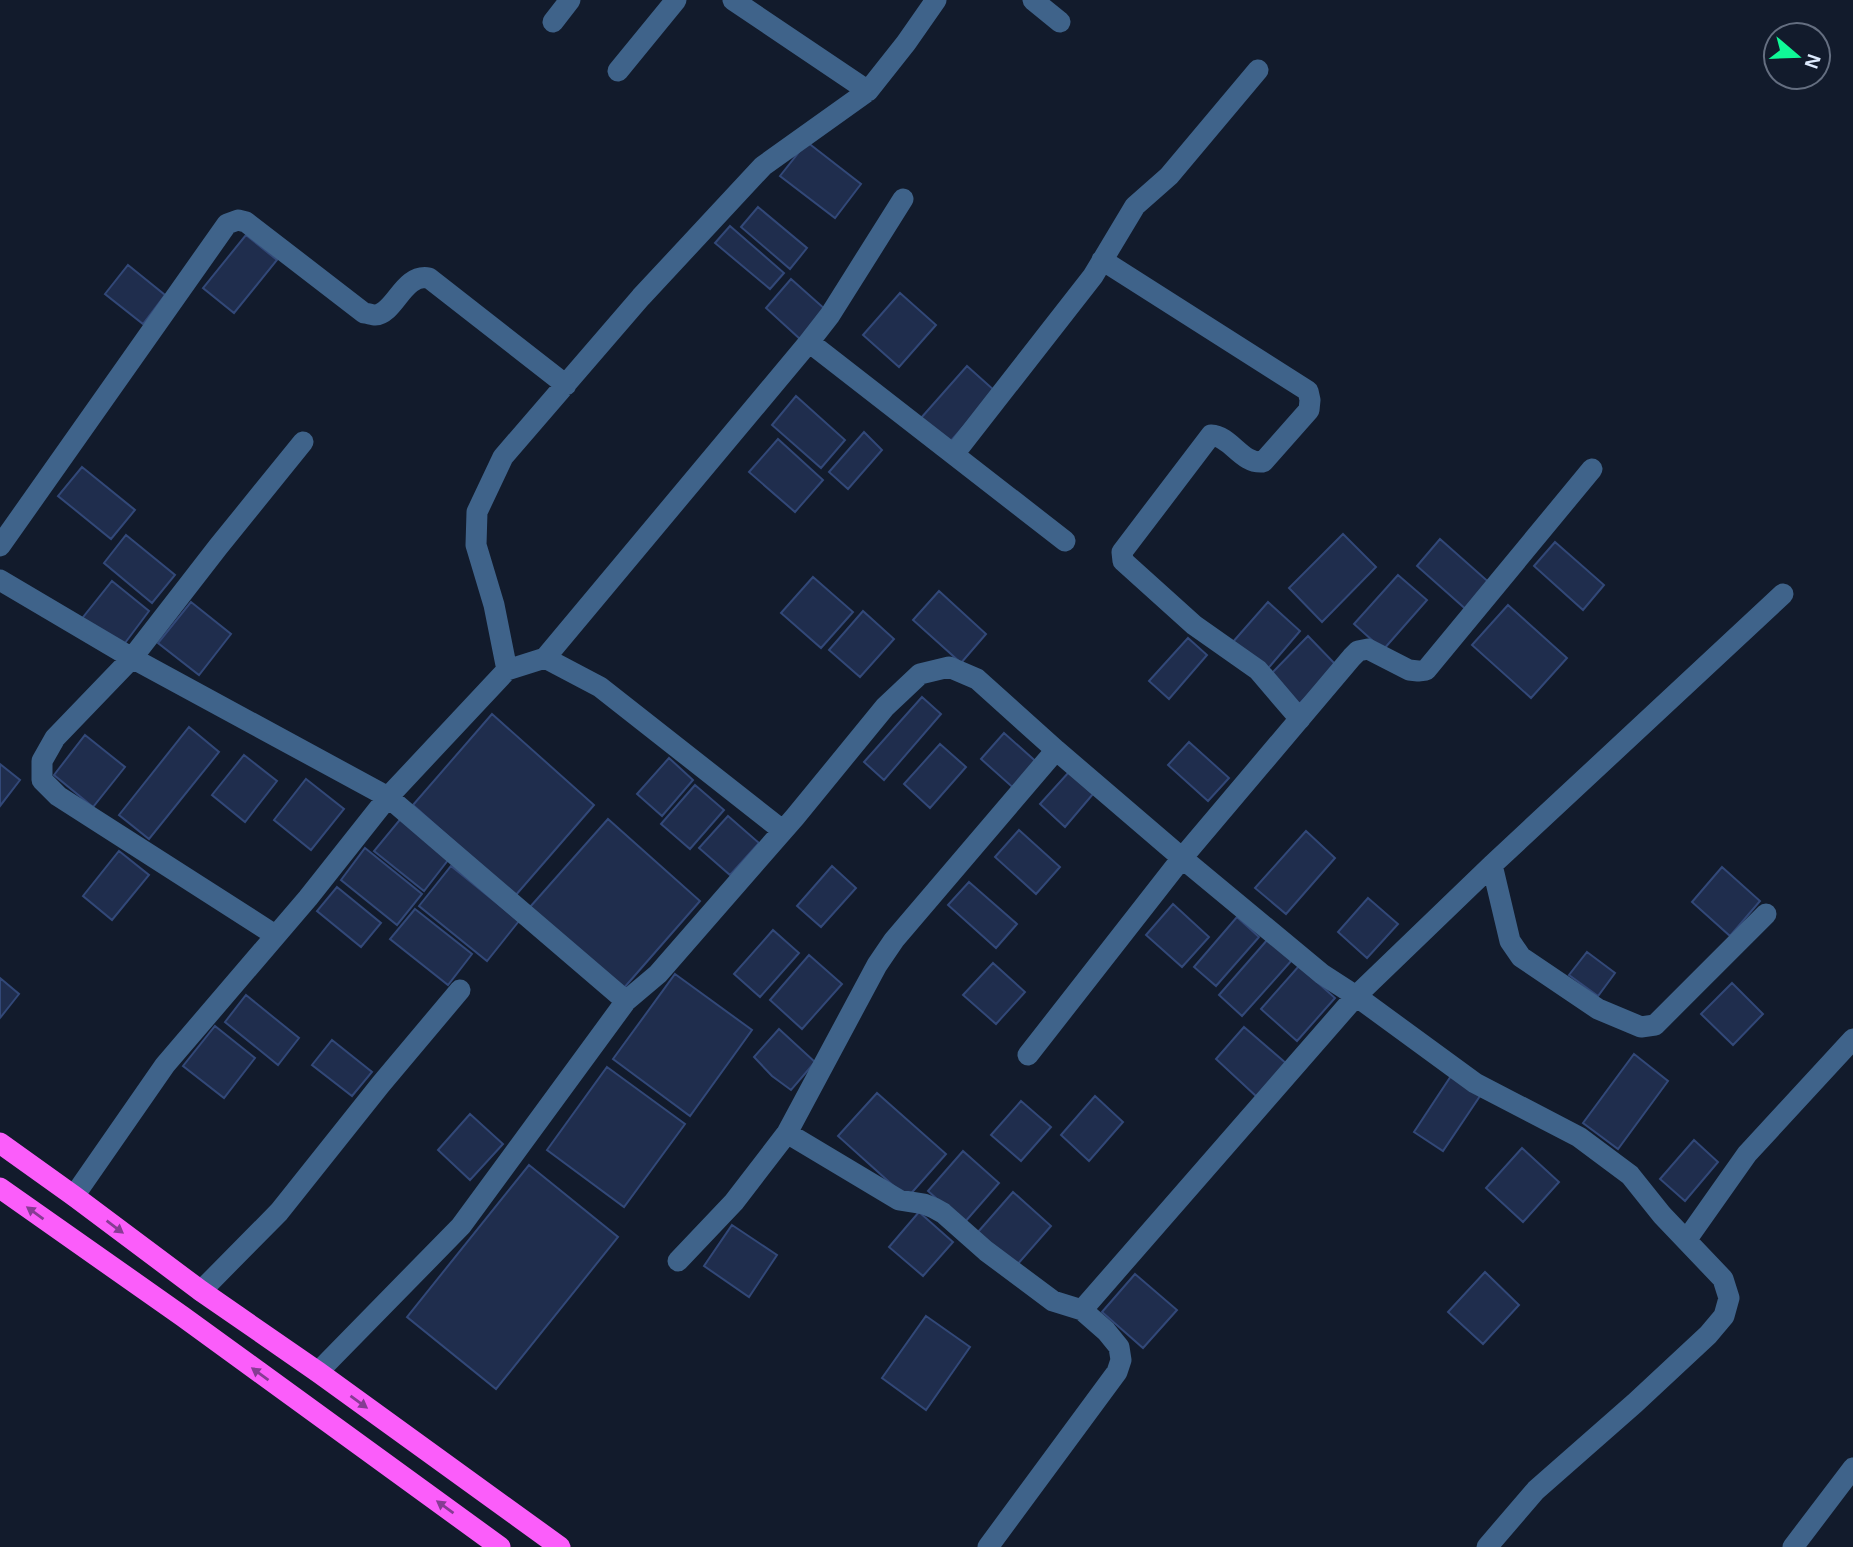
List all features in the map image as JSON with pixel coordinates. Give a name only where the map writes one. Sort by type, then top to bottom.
[{"type":"highway","points":[[0,1143],[201,1291],[560,1547]]},
{"type":"highway","points":[[0,1188],[182,1315],[500,1547]]},
{"type":"street","points":[[553,22],[570,0]]},
{"type":"street","points":[[618,71],[676,0]]},
{"type":"street","points":[[733,0],[868,91]]},
{"type":"street","points":[[506,670],[494,605],[476,545],[477,512],[503,457],[641,298],[763,166],[868,91],[936,0]]},
{"type":"street","points":[[1033,0],[1060,22]]},
{"type":"street","points":[[954,454],[1093,276],[1135,206],[1169,176],[1258,70]]},
{"type":"street","points":[[74,1196],[164,1065],[308,898],[388,797],[506,670],[545,658],[809,342],[830,315],[903,199]]},
{"type":"street","points":[[0,546],[227,224],[238,220],[246,222],[364,313],[382,313],[414,280],[429,278],[565,385]]},
{"type":"street","points":[[1102,260],[1308,391],[1309,410],[1263,462],[1251,461],[1219,435],[1211,435],[1122,552],[1123,561],[1194,625],[1258,670],[1300,719]]},
{"type":"street","points":[[809,342],[1065,541]]},
{"type":"street","points":[[275,935],[58,796],[43,779],[42,761],[55,738],[132,658],[303,442]]},
{"type":"street","points":[[1028,1055],[1182,858],[1358,651],[1368,649],[1409,670],[1426,670],[1592,469]]},
{"type":"street","points":[[0,580],[132,658],[388,797],[626,1001]]},
{"type":"street","points":[[1082,1310],[1356,996],[1492,865],[1783,594]]},
{"type":"street","points":[[545,658],[600,687],[782,830]]},
{"type":"street","points":[[318,1372],[461,1226],[626,1001],[658,974],[795,817],[885,707],[920,674],[949,667],[977,679],[1182,858],[1322,974],[1475,1083],[1579,1137],[1630,1175],[1662,1215],[1723,1279],[1729,1298],[1724,1316],[1708,1335],[1635,1404],[1536,1490],[1487,1547]]},
{"type":"street","points":[[678,1261],[734,1202],[787,1133],[877,965],[894,940],[1056,750]]},
{"type":"street","points":[[1492,865],[1510,942],[1521,957],[1591,1004],[1641,1027],[1655,1025],[1766,914]]},
{"type":"street","points":[[201,1291],[279,1212],[460,990]]},
{"type":"street","points":[[1687,1239],[1747,1154],[1853,1039]]},
{"type":"street","points":[[787,1133],[899,1200],[924,1203],[943,1213],[986,1251],[1053,1301],[1082,1310],[1119,1347],[1121,1360],[1118,1372],[988,1547]]},
{"type":"street","points":[[1793,1547],[1853,1468]]},
{"type":"building","points":[[807,142],[861,184],[835,218],[780,176]]},
{"type":"building","points":[[758,207],[807,248],[790,269],[741,227]]},
{"type":"building","points":[[730,226],[784,273],[770,289],[715,243]]},
{"type":"building","points":[[246,235],[277,260],[234,313],[203,288]]},
{"type":"building","points":[[128,265],[165,295],[143,324],[105,294]]},
{"type":"building","points":[[791,279],[826,310],[800,339],[766,308]]},
{"type":"building","points":[[900,293],[936,325],[899,367],[863,335]]},
{"type":"building","points":[[967,366],[995,391],[949,443],[921,418]]},
{"type":"building","points":[[796,396],[845,440],[821,468],[772,425]]},
{"type":"building","points":[[864,432],[882,450],[848,489],[829,472]]},
{"type":"building","points":[[778,439],[823,480],[795,512],[749,472]]},
{"type":"building","points":[[82,467],[135,510],[111,539],[58,496]]},
{"type":"building","points":[[1343,534],[1376,567],[1322,622],[1289,588]]},
{"type":"building","points":[[126,535],[175,575],[152,603],[104,563]]},
{"type":"building","points":[[1440,539],[1492,585],[1469,612],[1417,566]]},
{"type":"building","points":[[1555,542],[1604,585],[1583,610],[1534,566]]},
{"type":"building","points":[[1398,575],[1427,600],[1383,650],[1354,624]]},
{"type":"building","points":[[813,577],[853,612],[821,648],[781,613]]},
{"type":"building","points":[[112,581],[149,611],[122,647],[80,621]]},
{"type":"building","points":[[939,591],[986,634],[961,663],[913,620]]},
{"type":"building","points":[[191,602],[231,634],[199,675],[158,643]]},
{"type":"building","points":[[1268,602],[1300,631],[1265,672],[1232,643]]},
{"type":"building","points":[[1508,605],[1567,658],[1531,698],[1472,645]]},
{"type":"building","points":[[863,611],[894,639],[860,677],[829,650]]},
{"type":"building","points":[[1308,636],[1337,666],[1299,704],[1270,675]]},
{"type":"building","points":[[1188,638],[1207,655],[1169,699],[1149,681]]},
{"type":"building","points":[[922,697],[941,714],[884,780],[864,762]]},
{"type":"building","points":[[492,714],[594,805],[515,896],[413,805]]},
{"type":"building","points":[[189,727],[219,752],[149,839],[119,815]]},
{"type":"building","points":[[1004,733],[1041,766],[1018,792],[981,759]]},
{"type":"building","points":[[85,735],[125,767],[93,807],[54,775]]},
{"type":"building","points":[[1189,742],[1229,778],[1208,801],[1168,765]]},
{"type":"building","points":[[940,744],[966,767],[930,808],[904,784]]},
{"type":"building","points":[[244,755],[277,781],[245,822],[212,795]]},
{"type":"building","points":[[669,758],[693,780],[662,816],[637,794]]},
{"type":"building","points":[[0,764],[20,780],[0,806]]},
{"type":"building","points":[[1069,772],[1093,794],[1065,827],[1040,804]]},
{"type":"building","points":[[306,779],[344,809],[311,850],[274,820]]},
{"type":"building","points":[[695,785],[724,810],[690,849],[661,824]]},
{"type":"building","points":[[403,816],[452,855],[424,891],[374,851]]},
{"type":"building","points":[[728,816],[759,843],[730,875],[699,848]]},
{"type":"building","points":[[608,819],[700,901],[623,989],[530,907]]},
{"type":"building","points":[[1019,830],[1060,867],[1036,894],[995,857]]},
{"type":"building","points":[[1306,831],[1335,858],[1286,914],[1255,888]]},
{"type":"building","points":[[365,848],[422,894],[397,925],[341,880]]},
{"type":"building","points":[[119,851],[149,875],[112,920],[83,896]]},
{"type":"building","points":[[451,866],[519,921],[487,961],[419,906]]},
{"type":"building","points":[[832,866],[856,888],[821,927],[797,906]]},
{"type":"building","points":[[1722,867],[1760,901],[1730,936],[1692,902]]},
{"type":"building","points":[[969,882],[1017,924],[996,948],[948,905]]},
{"type":"building","points":[[337,887],[381,923],[361,947],[317,911]]},
{"type":"building","points":[[1368,898],[1398,924],[1367,958],[1338,932]]},
{"type":"building","points":[[1173,904],[1209,937],[1182,967],[1146,935]]},
{"type":"building","points":[[415,909],[472,954],[448,985],[390,939]]},
{"type":"building","points":[[1237,917],[1259,937],[1216,986],[1194,967]]},
{"type":"building","points":[[773,930],[799,953],[760,997],[734,974]]},
{"type":"building","points":[[1268,939],[1292,960],[1242,1016],[1219,995]]},
{"type":"building","points":[[1587,952],[1615,973],[1598,996],[1569,975]]},
{"type":"building","points":[[809,955],[842,984],[802,1029],[770,1000]]},
{"type":"building","points":[[993,963],[1025,992],[996,1024],[963,995]]},
{"type":"building","points":[[1299,966],[1335,998],[1297,1041],[1261,1009]]},
{"type":"building","points":[[675,974],[752,1030],[690,1116],[613,1059]]},
{"type":"building","points":[[0,978],[19,994],[0,1018]]},
{"type":"building","points":[[1732,983],[1763,1014],[1733,1045],[1701,1014]]},
{"type":"building","points":[[246,995],[299,1038],[278,1065],[225,1022]]},
{"type":"building","points":[[215,1026],[255,1058],[224,1098],[183,1066]]},
{"type":"building","points":[[1244,1027],[1287,1064],[1257,1097],[1216,1059]]},
{"type":"building","points":[[779,1029],[815,1062],[791,1090],[772,1076],[754,1057]]},
{"type":"building","points":[[332,1040],[372,1072],[352,1096],[312,1065]]},
{"type":"building","points":[[1634,1054],[1668,1081],[1618,1149],[1583,1123]]},
{"type":"building","points":[[607,1067],[685,1124],[624,1207],[547,1150]]},
{"type":"building","points":[[1451,1076],[1480,1096],[1443,1151],[1414,1132]]},
{"type":"building","points":[[877,1093],[946,1154],[907,1198],[838,1136]]},
{"type":"building","points":[[1095,1096],[1123,1122],[1089,1161],[1061,1135]]},
{"type":"building","points":[[1021,1101],[1051,1127],[1021,1161],[991,1135]]},
{"type":"building","points":[[470,1114],[503,1144],[470,1180],[438,1150]]},
{"type":"building","points":[[1694,1140],[1718,1162],[1685,1201],[1660,1179]]},
{"type":"building","points":[[1522,1148],[1559,1182],[1523,1222],[1486,1188]]},
{"type":"building","points":[[963,1151],[999,1183],[964,1223],[928,1191]]},
{"type":"building","points":[[529,1165],[618,1237],[496,1389],[407,1317]]},
{"type":"building","points":[[1013,1192],[1051,1226],[1016,1266],[978,1232]]},
{"type":"building","points":[[919,1212],[953,1242],[923,1276],[889,1247]]},
{"type":"building","points":[[732,1225],[777,1255],[749,1297],[704,1266]]},
{"type":"building","points":[[1485,1272],[1519,1305],[1483,1344],[1448,1312]]},
{"type":"building","points":[[1135,1274],[1177,1310],[1143,1348],[1102,1312]]},
{"type":"building","points":[[926,1316],[970,1347],[926,1410],[882,1378]]}]
